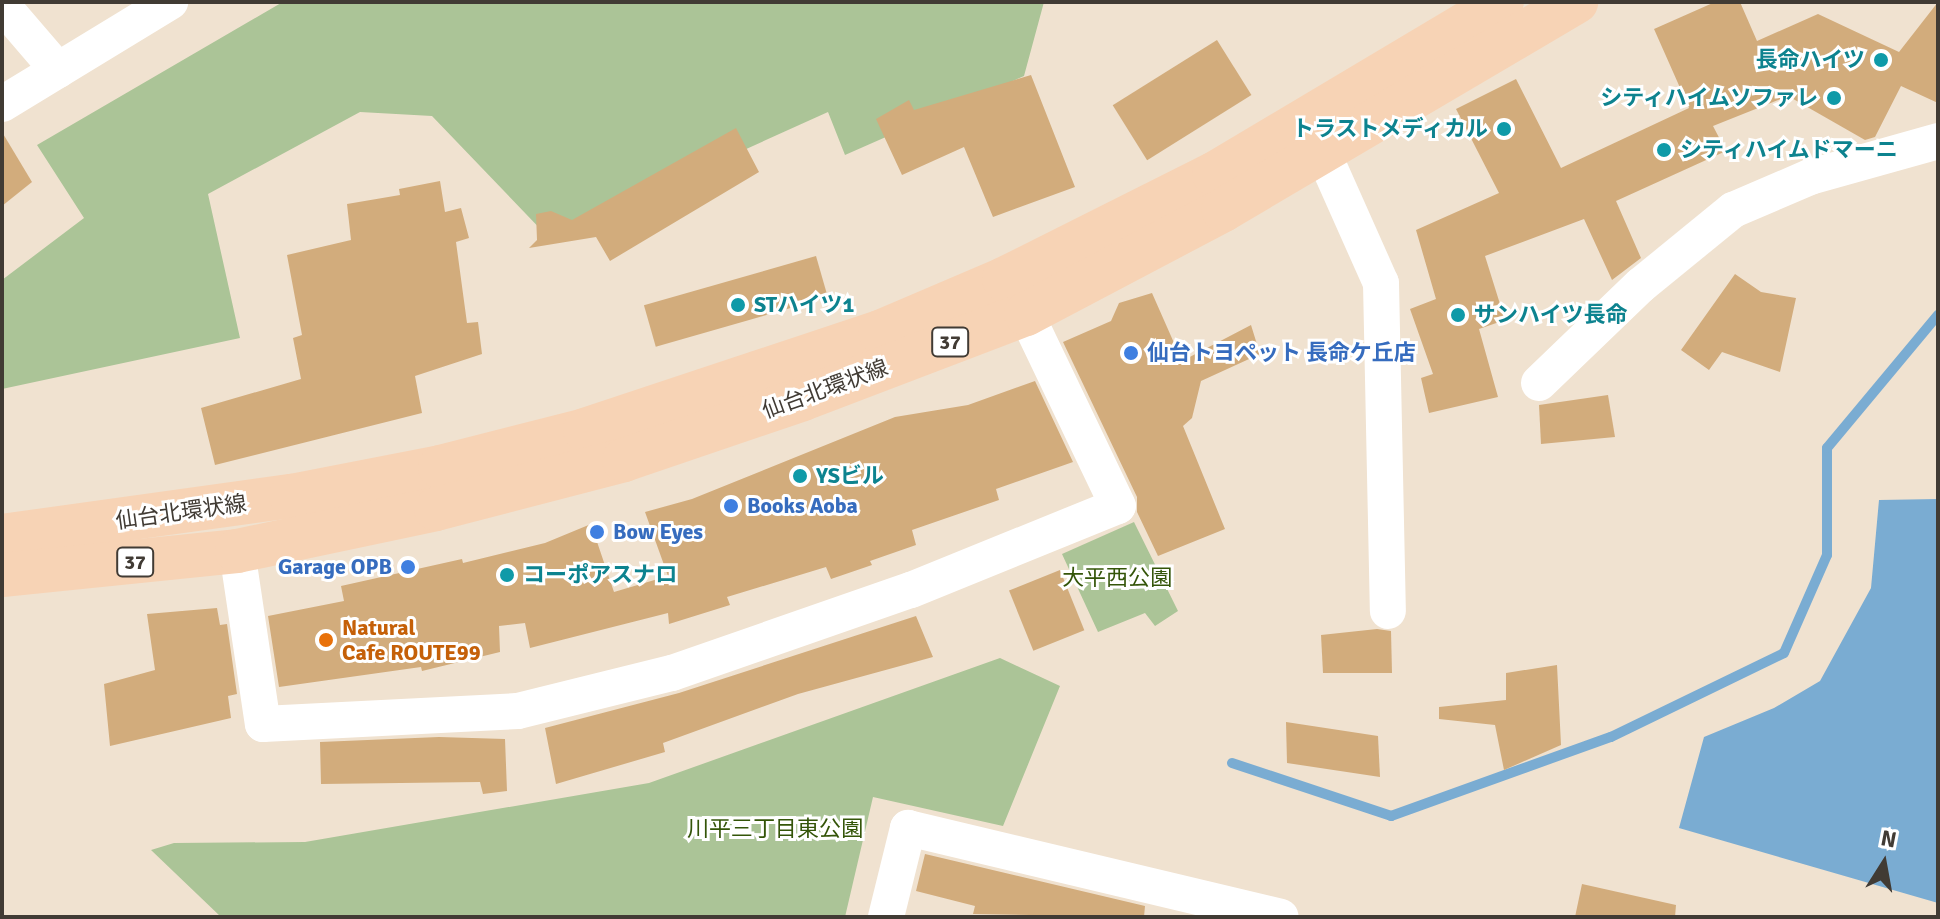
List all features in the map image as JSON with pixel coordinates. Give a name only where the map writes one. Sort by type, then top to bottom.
[{"type":"main road","name":"仙台北環状線","points":[[2,536],[291,496],[440,467],[585,430],[880,332],[1004,279],[1214,174],[1502,2]]},
{"type":"main road","name":"仙台北環状線","points":[[2,575],[237,551],[436,509],[624,460],[1026,314],[1323,153],[1576,2]]},
{"type":"street","points":[[2,104],[170,2]]},
{"type":"street","points":[[2,5],[58,70]]},
{"type":"street","points":[[1539,383],[1641,285],[1733,210],[1810,177],[1938,141]]},
{"type":"street","points":[[1323,153],[1381,283],[1388,611]]},
{"type":"street","points":[[237,551],[263,724],[518,711],[672,673],[911,590],[1118,506],[1026,314]]},
{"type":"street","points":[[886,917],[908,828],[1281,917]]},
{"type":"green space","points":[[1044,2],[1024,76],[845,155],[828,112],[549,238],[432,116],[360,112],[208,194],[240,338],[2,389],[2,280],[84,218],[37,145],[281,3]]},
{"type":"green space","name":"大平西公園","points":[[1134,522],[1178,611],[1155,626],[1145,613],[1098,632],[1062,554]]},
{"type":"green space","name":"川平三丁目東公園","points":[[1000,658],[1060,686],[1003,826],[873,797],[845,917],[221,917],[151,850],[174,843],[305,842],[649,783]]},
{"type":"water","points":[[1938,499],[1938,903],[1679,828],[1704,737],[1774,708],[1820,681],[1871,588],[1879,500]]},
{"type":"building","points":[[1715,2],[1740,2],[1757,41],[1818,14],[1899,52],[1938,2],[1938,103],[1901,86],[1875,137],[1865,140],[1788,96],[1713,126],[1726,151],[1616,201],[1641,258],[1612,280],[1584,219],[1485,256],[1505,320],[1479,329],[1498,397],[1429,413],[1421,378],[1433,374],[1410,309],[1436,299],[1416,230],[1499,193],[1456,109],[1516,79],[1561,168],[1689,108],[1654,29]]},
{"type":"building","points":[[1217,40],[1251,95],[1147,160],[1113,105]]},
{"type":"building","points":[[1031,75],[1075,187],[993,217],[964,147],[902,175],[876,119],[909,100],[914,110]]},
{"type":"building","points":[[736,128],[759,172],[610,261],[596,237],[529,248],[537,240],[536,214],[551,211],[572,220]]},
{"type":"building","points":[[2,132],[32,182],[2,206]]},
{"type":"building","points":[[440,181],[445,212],[461,208],[469,238],[456,242],[467,323],[478,322],[482,354],[415,376],[422,413],[215,465],[201,408],[301,379],[293,338],[302,335],[287,255],[351,240],[347,204],[400,195],[399,189]]},
{"type":"building","name":"STハイツ1","points":[[816,256],[828,297],[656,347],[644,305]]},
{"type":"building","points":[[1735,274],[1761,292],[1796,298],[1780,372],[1722,352],[1709,370],[1681,350]]},
{"type":"building","points":[[1152,293],[1182,361],[1251,325],[1260,354],[1201,381],[1192,418],[1183,426],[1225,529],[1158,556],[1137,512],[1137,497],[1063,342],[1111,321],[1119,303]]},
{"type":"building","points":[[1035,381],[1073,462],[996,489],[999,500],[912,530],[916,545],[870,561],[872,565],[831,579],[826,567],[727,597],[730,605],[669,624],[668,613],[530,648],[525,623],[499,626],[500,652],[422,671],[421,667],[279,687],[268,616],[344,601],[341,586],[462,559],[463,563],[545,543],[591,524],[614,592],[668,576],[645,512],[692,499],[895,417],[968,405]]},
{"type":"building","points":[[1608,395],[1615,437],[1541,444],[1539,405]]},
{"type":"building","points":[[1060,570],[1084,630],[1033,651],[1009,591]]},
{"type":"building","points":[[217,608],[220,625],[227,624],[237,694],[228,696],[231,718],[110,746],[104,684],[155,670],[147,614]]},
{"type":"building","points":[[916,616],[933,657],[798,694],[663,743],[665,752],[556,784],[545,728],[679,693]]},
{"type":"building","points":[[1377,629],[1391,631],[1392,673],[1323,673],[1321,635]]},
{"type":"building","points":[[1557,665],[1561,745],[1504,770],[1495,725],[1439,719],[1439,707],[1506,700],[1506,673]]},
{"type":"building","points":[[1286,722],[1378,736],[1380,777],[1287,763]]},
{"type":"building","points":[[439,737],[505,739],[507,791],[483,794],[480,782],[321,784],[320,742]]},
{"type":"building","points":[[925,854],[1145,906],[1144,917],[973,914],[975,906],[916,891]]},
{"type":"building","points":[[1582,884],[1676,905],[1675,917],[1575,917]]},
{"type":"waterway","points":[[1232,763],[1391,816],[1611,737],[1784,653],[1827,555],[1827,448],[1938,315]]},
{"type":"place","name":"長命ハイツ","points":[[1881,60]]},
{"type":"place","name":"シティハイムソファレ","points":[[1834,98]]},
{"type":"place","name":"トラストメディカル","points":[[1504,129]]},
{"type":"place","name":"シティハイムドマーニ","points":[[1664,150]]},
{"type":"place","name":"STハイツ1","points":[[738,305]]},
{"type":"place","name":"サンハイツ長命","points":[[1458,315]]},
{"type":"place","name":"仙台トヨペット 長命ケ丘店","points":[[1131,353]]},
{"type":"place","name":"YSビル","points":[[800,476]]},
{"type":"place","name":"Books Aoba","points":[[731,506]]},
{"type":"place","name":"Bow Eyes","points":[[597,532]]},
{"type":"place","name":"Garage OPB","points":[[408,567]]},
{"type":"place","name":"コーポアスナロ","points":[[507,575]]},
{"type":"place","name":"Natural Cafe ROUTE99","points":[[326,640]]}]
